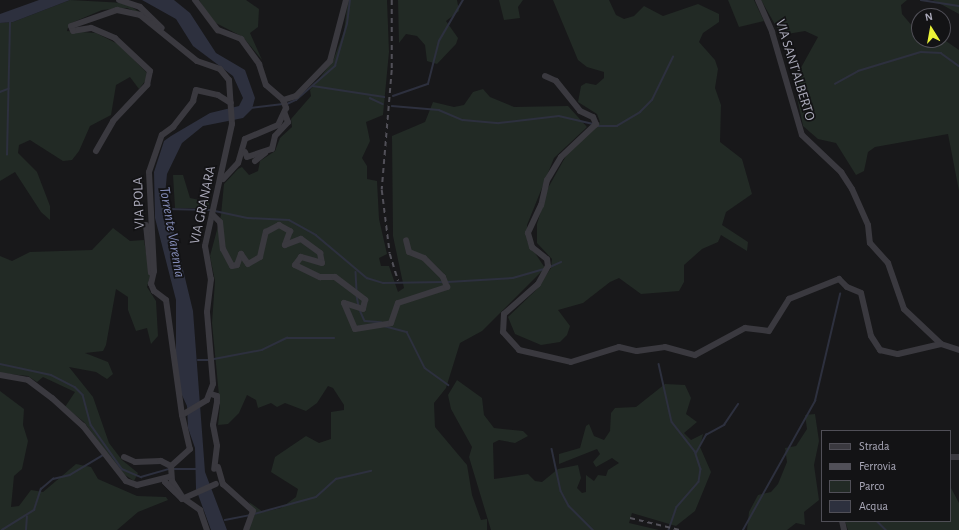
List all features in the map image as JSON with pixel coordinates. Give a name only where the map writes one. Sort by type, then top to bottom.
[{"type":"street","points":[[119,0],[146,11],[177,43]]},
{"type":"street","points":[[195,0],[204,16],[218,30],[241,39],[259,64],[266,85],[285,106],[288,122],[275,136],[272,149],[255,161]]},
{"type":"street","points":[[221,182],[238,164],[246,140],[278,125],[285,106],[330,61],[346,0]]},
{"type":"street","name":"VIA SANT'ALBERTO","points":[[758,0],[772,32],[802,135],[841,172],[852,189],[868,225],[872,246],[888,263],[904,309],[941,344],[959,350]]},
{"type":"street","points":[[96,151],[113,121],[147,85],[150,71],[126,47],[105,33],[91,28],[73,32],[69,28],[94,16],[127,11],[140,15],[177,43]]},
{"type":"street","name":"VIA GRANARA","points":[[177,43],[197,61],[220,69],[229,80],[232,124],[221,182],[205,246],[211,279],[207,312],[212,353],[211,394]]},
{"type":"street","points":[[545,76],[556,81],[580,111],[593,117],[596,124],[561,157],[547,180],[541,205],[528,233],[532,247],[547,259],[548,266],[538,284],[504,314],[503,332],[519,350],[571,362],[619,347],[637,351],[665,347],[695,355],[745,328],[769,331],[789,299],[839,278],[847,287],[861,292],[871,336],[880,350],[898,354],[941,344]]},
{"type":"street","name":"VIA POLA","points":[[152,277],[149,172],[162,135],[173,127],[193,101],[192,94],[202,89],[231,103]]},
{"type":"street","points":[[245,152],[247,157],[267,152]]},
{"type":"street","points":[[212,214],[220,222],[223,249],[232,266],[237,265],[241,254],[248,264],[260,257],[266,232],[279,225],[290,231],[285,245],[301,239],[320,253],[322,263],[301,257],[295,265],[320,277],[335,277],[365,300],[366,305],[361,309],[344,303],[355,329],[391,323],[398,303],[447,287],[443,277],[424,258],[410,252],[406,240]]},
{"type":"street","name":"VIA POLA","points":[[146,224],[154,291],[166,300],[183,414]]},
{"type":"street","points":[[0,375],[28,380],[52,398],[83,426],[126,481],[137,484],[170,476]]},
{"type":"street","points":[[178,491],[170,476],[170,466],[190,449],[183,414],[203,404],[211,394],[217,396],[218,402],[213,425],[217,446],[216,468],[221,482],[253,511],[246,530]]},
{"type":"street","points":[[124,457],[136,462],[161,461],[170,466]]},
{"type":"street","points":[[207,530],[200,510],[190,504],[178,491],[165,482],[182,499],[221,482]]},
{"type":"green space","points":[[70,0],[125,3],[146,16],[127,8],[102,10],[69,24],[67,31],[96,33],[118,44],[147,73],[146,80],[139,89],[130,77],[116,85],[111,115],[90,126],[79,151],[72,160],[63,161],[30,140],[19,145],[18,153],[37,172],[50,206],[50,220],[41,212],[15,172],[0,181],[0,23],[13,22]]},
{"type":"green space","points":[[199,0],[246,0],[259,9],[258,27],[250,33],[262,60],[243,37],[212,21]]},
{"type":"green space","points":[[348,0],[387,0],[389,52],[383,115],[366,122],[370,141],[362,158],[367,166],[367,179],[377,181],[379,219],[387,254],[379,258],[381,266],[389,266],[398,292],[404,288],[393,236],[392,136],[425,122],[433,102],[454,107],[464,105],[473,92],[483,89],[490,97],[514,107],[568,106],[587,127],[554,158],[527,225],[527,241],[545,268],[482,331],[460,343],[446,388],[434,403],[435,427],[467,465],[472,495],[481,520],[487,519],[487,530],[248,530],[255,514],[249,502],[263,512],[281,508],[296,497],[298,489],[271,472],[275,457],[306,436],[319,443],[331,439],[331,412],[344,410],[344,405],[333,388],[328,386],[317,403],[306,411],[285,403],[277,407],[271,403],[258,408],[256,400],[247,395],[239,413],[228,424],[218,425],[220,406],[212,323],[215,281],[210,256],[221,215],[224,184],[238,169],[242,167],[249,175],[258,171],[260,161],[275,151],[280,138],[292,127],[291,119],[311,96],[310,90],[333,61],[344,31]]},
{"type":"green space","points":[[398,0],[457,0],[459,11],[446,21],[458,38],[456,44],[437,64],[427,61],[425,45],[417,36],[406,34],[399,43]]},
{"type":"green space","points":[[499,0],[523,0],[518,7],[520,18],[504,20]]},
{"type":"green space","points":[[553,0],[609,0],[616,15],[624,19],[634,16],[644,6],[663,16],[698,4],[719,14],[719,22],[703,33],[699,42],[715,60],[718,69],[715,88],[721,105],[720,142],[742,159],[752,194],[726,212],[722,225],[748,242],[747,251],[721,235],[718,242],[702,249],[684,265],[684,282],[679,291],[641,294],[619,278],[610,282],[583,303],[558,310],[570,326],[567,335],[560,342],[541,345],[515,334],[508,317],[535,291],[551,268],[552,259],[537,243],[537,224],[548,188],[567,154],[600,122],[597,114],[578,102],[581,86],[586,83],[596,85],[604,78],[604,72],[587,67],[578,60]]},
{"type":"green space","points":[[728,0],[754,0],[764,21],[739,27]]},
{"type":"green space","points":[[761,0],[907,0],[901,5],[902,14],[911,25],[911,48],[951,48],[951,44],[959,50],[959,191],[948,134],[875,147],[868,152],[864,171],[856,175],[836,143],[818,139],[803,126],[797,97],[798,73],[818,37],[805,31],[781,35]]},
{"type":"green space","points":[[932,0],[959,0],[959,14],[951,10],[951,8]]},
{"type":"green space","points":[[173,175],[183,175],[190,198],[209,202],[209,208],[175,208]]},
{"type":"green space","points":[[113,228],[130,241],[144,240],[150,277],[147,287],[156,301],[158,336],[151,344],[147,328],[136,331],[128,310],[128,297],[116,289],[106,345],[103,351],[85,353],[108,362],[113,374],[107,379],[96,372],[69,367],[93,397],[109,443],[122,460],[138,473],[134,481],[122,473],[84,422],[65,407],[75,392],[43,377],[37,382],[28,376],[0,373],[0,256],[12,261],[30,252],[92,250]]},
{"type":"green space","points":[[457,380],[482,398],[484,415],[494,428],[523,431],[528,436],[515,443],[499,440],[493,443],[494,479],[528,474],[535,481],[542,482],[558,469],[578,465],[581,478],[577,488],[582,493],[586,492],[586,475],[594,481],[598,475],[606,476],[608,470],[619,463],[612,458],[596,467],[593,462],[600,454],[597,449],[559,464],[559,454],[580,448],[586,426],[589,424],[594,436],[604,440],[610,431],[611,413],[615,408],[636,407],[665,384],[685,385],[691,398],[686,414],[697,422],[684,433],[691,440],[703,434],[700,447],[711,472],[695,511],[676,526],[632,513],[629,523],[659,530],[491,530],[469,457],[472,447],[451,409],[448,395]]},
{"type":"green space","points":[[0,391],[24,409],[23,425],[28,441],[22,469],[14,476],[11,507],[19,506],[31,490],[43,492],[76,464],[91,467],[98,479],[137,496],[166,497],[168,500],[138,512],[117,530],[0,530]]},
{"type":"green space","points":[[815,414],[819,441],[814,465],[819,500],[804,512],[805,525],[796,523],[787,530],[747,530],[749,512],[758,495],[771,492],[778,484],[787,462],[785,448],[796,446],[807,429],[805,415]]},
{"type":"green space","points":[[951,488],[959,503],[959,530],[848,530],[845,522],[951,522]]},
{"type":"water","points":[[39,0],[70,0],[13,22],[0,23],[0,14]]},
{"type":"water","name":"Torrente Varenna","points":[[142,0],[174,0],[190,13],[216,53],[245,70],[255,98],[252,109],[243,118],[203,126],[182,143],[167,174],[165,195],[193,311],[205,472],[227,530],[211,530],[196,489],[195,448],[188,428],[187,406],[181,393],[176,361],[176,300],[155,218],[154,172],[164,141],[210,113],[239,106],[243,98],[233,76],[193,46],[176,19]]},
{"type":"waterway","points":[[287,104],[296,100],[335,66],[347,24],[350,0]]},
{"type":"waterway","points":[[393,96],[428,84],[439,41],[463,0]]},
{"type":"waterway","points":[[921,0],[959,6]]},
{"type":"waterway","points":[[7,155],[10,22]]},
{"type":"waterway","points":[[835,84],[858,71],[921,52],[941,53],[959,66]]},
{"type":"waterway","points":[[598,126],[617,126],[640,112],[652,100],[673,57]]},
{"type":"waterway","points":[[313,86],[384,97]]},
{"type":"waterway","points":[[0,92],[8,89]]},
{"type":"waterway","points":[[370,98],[383,104]]},
{"type":"waterway","points":[[251,108],[283,104]]},
{"type":"waterway","points":[[392,106],[439,110],[463,120],[499,123],[559,116],[594,124]]},
{"type":"waterway","name":"Torrente Varenna","points":[[167,209],[211,210]]},
{"type":"waterway","points":[[215,211],[248,218],[289,220],[316,235],[367,278],[383,283],[444,282]]},
{"type":"waterway","points":[[550,267],[561,262]]},
{"type":"waterway","points":[[448,282],[513,278],[544,269]]},
{"type":"waterway","points":[[356,272],[357,290]]},
{"type":"waterway","points":[[743,530],[815,401],[840,294]]},
{"type":"waterway","points":[[357,296],[359,306]]},
{"type":"waterway","points":[[360,310],[365,321],[381,322]]},
{"type":"waterway","points":[[384,326],[407,332],[425,368],[448,385]]},
{"type":"waterway","points":[[214,359],[262,350],[287,338],[334,338]]},
{"type":"waterway","points":[[198,360],[210,360]]},
{"type":"waterway","points":[[0,364],[51,375],[75,387],[83,395],[91,425],[122,469],[141,477],[169,469]]},
{"type":"waterway","points":[[659,364],[672,422],[695,451],[701,469],[699,482],[677,507],[669,530]]},
{"type":"waterway","points":[[696,453],[706,435],[724,425],[738,404]]},
{"type":"waterway","points":[[552,449],[561,491],[569,506],[593,530]]},
{"type":"waterway","points":[[2,530],[34,510],[41,489],[53,479],[70,475],[103,455]]},
{"type":"waterway","points":[[173,469],[197,469]]},
{"type":"waterway","points":[[254,514],[316,497],[336,479],[371,471]]},
{"type":"waterway","points":[[225,520],[250,515]]},
{"type":"waterway","points":[[26,530],[27,517]]},
{"type":"waterway","points":[[878,522],[886,530]]},
{"type":"railway","points":[[392,0],[392,70],[382,190],[390,254],[398,281]]},
{"type":"railway","points":[[630,518],[680,530]]}]
